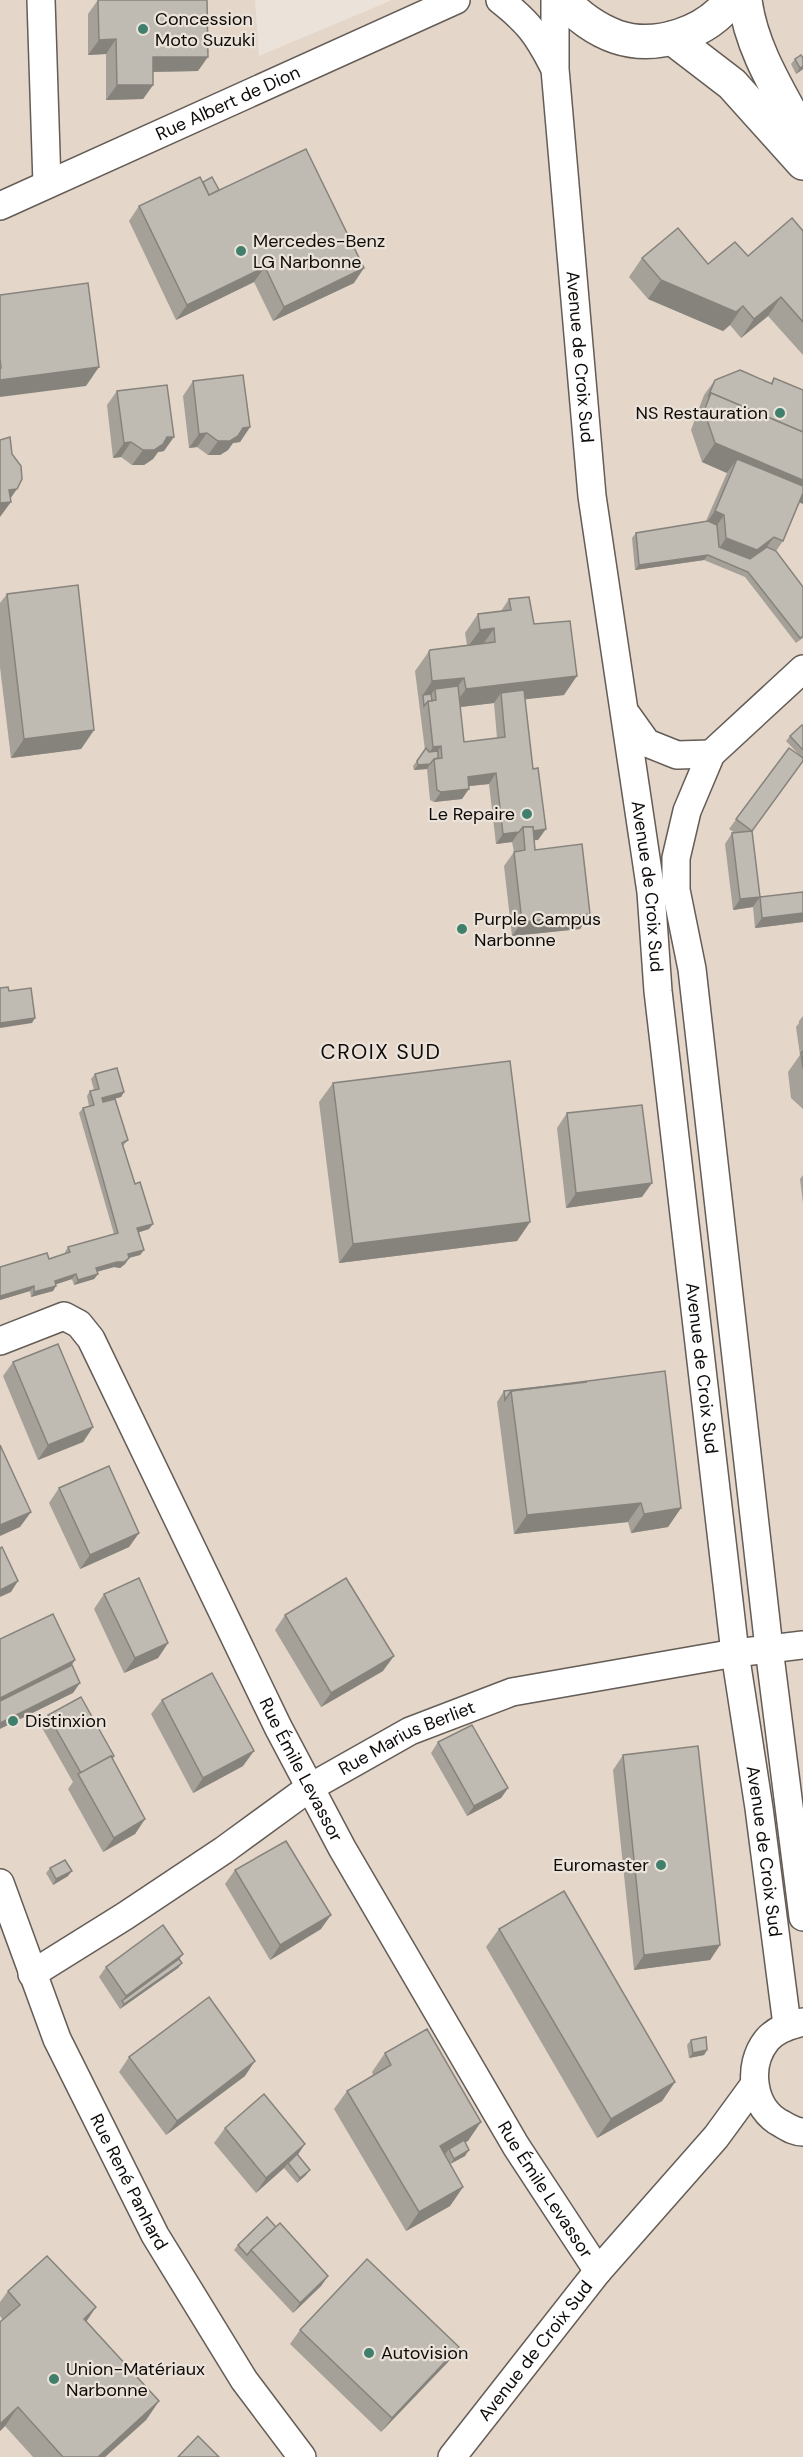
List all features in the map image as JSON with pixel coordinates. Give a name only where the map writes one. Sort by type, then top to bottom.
[{"type":"street","points":[[41,0],[47,184]]},
{"type":"street","name":"Rue Albert de Dion","points":[[0,206],[456,0]]},
{"type":"street","points":[[500,0],[520,15],[537,34],[555,69]]},
{"type":"street","name":"Avenue de Croix Sud","points":[[555,0],[555,69],[592,496],[651,892],[657,991],[735,1653],[795,2024]]},
{"type":"street","points":[[564,0],[577,15],[617,37],[643,41],[672,38],[702,26],[725,8],[731,0]]},
{"type":"street","points":[[745,0],[747,15],[762,59],[803,136]]},
{"type":"street","points":[[672,38],[732,84],[803,163]]},
{"type":"street","name":"Avenue de Croix Sud","points":[[803,669],[711,754],[687,811],[676,858],[676,890],[692,969],[769,1648],[803,1917]]},
{"type":"street","name":"Avenue de Croix Sud","points":[[624,712],[647,743],[677,755],[711,754]]},
{"type":"street","name":"Rue Émile Levassor","points":[[0,1341],[64,1316],[79,1324],[91,1339],[309,1788],[516,2146],[598,2271]]},
{"type":"street","name":"Rue Marius Berliet","points":[[32,1974],[126,1917],[309,1788],[410,1731],[512,1692],[735,1653],[803,1645]]},
{"type":"street","name":"Rue René Panhard","points":[[0,1884],[57,2039],[155,2235],[244,2380],[302,2457]]},
{"type":"street","points":[[795,2024],[767,2040],[756,2061],[754,2085],[760,2104],[772,2119],[797,2132],[803,2132]]},
{"type":"street","name":"Avenue de Croix Sud","points":[[452,2457],[598,2271],[716,2137],[754,2085]]},
{"type":"street","name":"Avenue de Croix Sud","points":[[716,2137],[741,2119],[772,2119]]},
{"type":"shaded area","points":[[0,0],[255,0],[259,56],[392,0],[803,0],[803,2457],[0,2457]]},
{"type":"building","name":"Concession Moto Suzuki","points":[[98,0],[207,0],[208,57],[153,57],[153,85],[117,85],[116,39],[99,40]]},
{"type":"building","points":[[801,55],[803,66],[800,68],[795,59]]},
{"type":"building","name":"Mercedes-Benz LG Narbonne","points":[[306,149],[364,268],[284,307],[265,267],[187,305],[139,206],[200,177],[209,195]]},
{"type":"building","points":[[212,177],[219,190],[209,195],[203,182]]},
{"type":"building","points":[[792,218],[803,231],[803,322],[781,297],[754,319],[743,306],[736,312],[661,280],[642,258],[678,228],[708,264],[735,242],[748,256]]},
{"type":"building","points":[[88,283],[99,367],[0,380],[0,295]]},
{"type":"building","points":[[740,370],[772,384],[774,378],[803,390],[803,432],[711,393],[708,397],[715,380]]},
{"type":"building","points":[[243,375],[250,427],[243,428],[238,436],[230,441],[218,441],[207,433],[199,434],[193,381]]},
{"type":"building","points":[[167,385],[174,437],[167,437],[163,444],[154,450],[143,450],[131,442],[124,443],[117,391]]},
{"type":"building","points":[[711,393],[803,432],[803,480],[715,443],[704,411]]},
{"type":"building","points":[[10,437],[12,454],[21,466],[22,479],[17,489],[9,490],[11,502],[0,503],[0,440]]},
{"type":"building","points":[[737,459],[803,486],[803,493],[783,541],[774,537],[757,550],[726,538],[724,515],[715,511]]},
{"type":"building","points":[[708,521],[717,525],[719,547],[750,559],[767,547],[776,551],[803,587],[803,636],[800,638],[748,572],[708,555],[639,565],[636,533]]},
{"type":"building","points":[[78,585],[94,730],[24,739],[7,594]]},
{"type":"building","points":[[529,597],[534,624],[570,621],[577,676],[466,689],[464,678],[432,681],[430,650],[495,642],[494,628],[480,630],[478,614],[511,610],[509,599]]},
{"type":"building","points":[[458,686],[464,742],[505,737],[501,693],[524,690],[533,769],[538,768],[546,829],[533,831],[533,827],[523,827],[519,832],[503,834],[496,773],[468,777],[469,789],[441,792],[437,790],[434,759],[442,758],[441,746],[433,747],[428,701],[436,700],[435,689]]},
{"type":"building","points":[[431,694],[432,701],[428,701],[424,706],[423,695]]},
{"type":"building","points":[[803,726],[803,750],[790,736]]},
{"type":"building","points":[[426,748],[429,752],[438,751],[438,758],[430,764],[418,765],[417,761]]},
{"type":"building","points":[[789,748],[803,758],[803,761],[752,831],[736,819]]},
{"type":"building","points":[[523,827],[533,827],[535,850],[582,844],[590,914],[522,922],[514,852],[525,850]]},
{"type":"building","points":[[752,831],[760,897],[740,899],[732,833]]},
{"type":"building","points":[[803,892],[803,913],[762,918],[760,897]]},
{"type":"building","points":[[8,987],[9,991],[31,988],[35,1018],[0,1023],[0,988]]},
{"type":"building","points":[[510,1061],[530,1222],[353,1244],[333,1083]]},
{"type":"building","points":[[117,1068],[124,1092],[102,1098],[103,1102],[115,1099],[128,1140],[122,1143],[135,1184],[140,1182],[153,1224],[137,1228],[144,1250],[128,1254],[129,1258],[124,1262],[96,1268],[98,1274],[78,1280],[76,1274],[55,1281],[56,1286],[34,1292],[34,1286],[0,1296],[0,1267],[47,1253],[49,1259],[70,1252],[68,1247],[118,1233],[83,1108],[94,1105],[90,1091],[99,1089],[95,1074]]},
{"type":"building","points":[[642,1105],[652,1183],[576,1193],[567,1113]]},
{"type":"building","points":[[58,1344],[93,1427],[48,1445],[13,1362]]},
{"type":"building","points":[[665,1371],[681,1508],[644,1514],[641,1503],[527,1515],[511,1391]]},
{"type":"building","points":[[587,1382],[511,1391],[505,1400],[504,1391]]},
{"type":"building","points":[[0,1445],[31,1512],[0,1525]]},
{"type":"building","points":[[109,1466],[139,1533],[90,1555],[59,1488]]},
{"type":"building","points":[[2,1547],[18,1581],[0,1590],[0,1548]]},
{"type":"building","points":[[139,1578],[168,1643],[135,1658],[104,1594]]},
{"type":"building","points":[[346,1578],[394,1656],[331,1693],[285,1615]]},
{"type":"building","points":[[53,1614],[75,1660],[0,1698],[0,1639]]},
{"type":"building","points":[[72,1665],[80,1683],[0,1723],[0,1701]]},
{"type":"building","points":[[212,1673],[254,1751],[203,1778],[162,1700]]},
{"type":"building","points":[[81,1697],[114,1756],[81,1773],[48,1715]]},
{"type":"building","points":[[472,1725],[508,1788],[474,1806],[438,1742]]},
{"type":"building","name":"Euromaster","points":[[698,1746],[720,1945],[644,1955],[623,1755]]},
{"type":"building","points":[[111,1756],[145,1819],[114,1838],[78,1774]]},
{"type":"building","points":[[286,1841],[331,1915],[280,1945],[235,1870]]},
{"type":"building","points":[[65,1860],[72,1871],[56,1879],[50,1868]]},
{"type":"building","points":[[564,1891],[675,2082],[611,2119],[499,1929]]},
{"type":"building","points":[[163,1925],[183,1954],[126,1996],[106,1967]]},
{"type":"building","points":[[179,1959],[182,1963],[124,2004],[122,2001]]},
{"type":"building","points":[[209,1997],[255,2061],[177,2121],[129,2057]]},
{"type":"building","points":[[427,2029],[481,2122],[440,2146],[463,2187],[419,2212],[347,2091],[391,2065],[385,2053]]},
{"type":"building","points":[[706,2037],[707,2050],[693,2053],[691,2040]]},
{"type":"building","points":[[264,2094],[305,2144],[266,2178],[225,2128]]},
{"type":"building","points":[[464,2140],[469,2150],[454,2159],[449,2149]]},
{"type":"building","points":[[297,2154],[310,2170],[300,2178],[288,2163]]},
{"type":"building","points":[[267,2217],[276,2227],[247,2255],[238,2245]]},
{"type":"building","points":[[280,2223],[328,2276],[300,2303],[251,2250]]},
{"type":"building","name":"Union-Matériaux Narbonne","points":[[47,2256],[96,2307],[84,2319],[159,2401],[98,2457],[63,2457],[18,2407],[0,2424],[0,2322],[20,2305],[8,2291]]},
{"type":"building","name":"Autovision","points":[[367,2259],[459,2347],[392,2418],[300,2330]]},
{"type":"building","points":[[198,2436],[219,2457],[178,2457]]},
{"type":"place","name":"Concession Moto Suzuki","points":[[143,29]]},
{"type":"place","name":"Mercedes-Benz LG Narbonne","points":[[241,251]]},
{"type":"place","name":"NS Restauration","points":[[780,413]]},
{"type":"place","name":"Le Repaire","points":[[527,814]]},
{"type":"place","name":"Purple Campus Narbonne","points":[[462,929]]},
{"type":"place","name":"Distinxion","points":[[13,1721]]},
{"type":"place","name":"Euromaster","points":[[661,1865]]},
{"type":"place","name":"Autovision","points":[[369,2353]]},
{"type":"place","name":"Union-Matériaux Narbonne","points":[[54,2379]]},
{"type":"district","name":"CROIX SUD","points":[[381,1052]]}]
